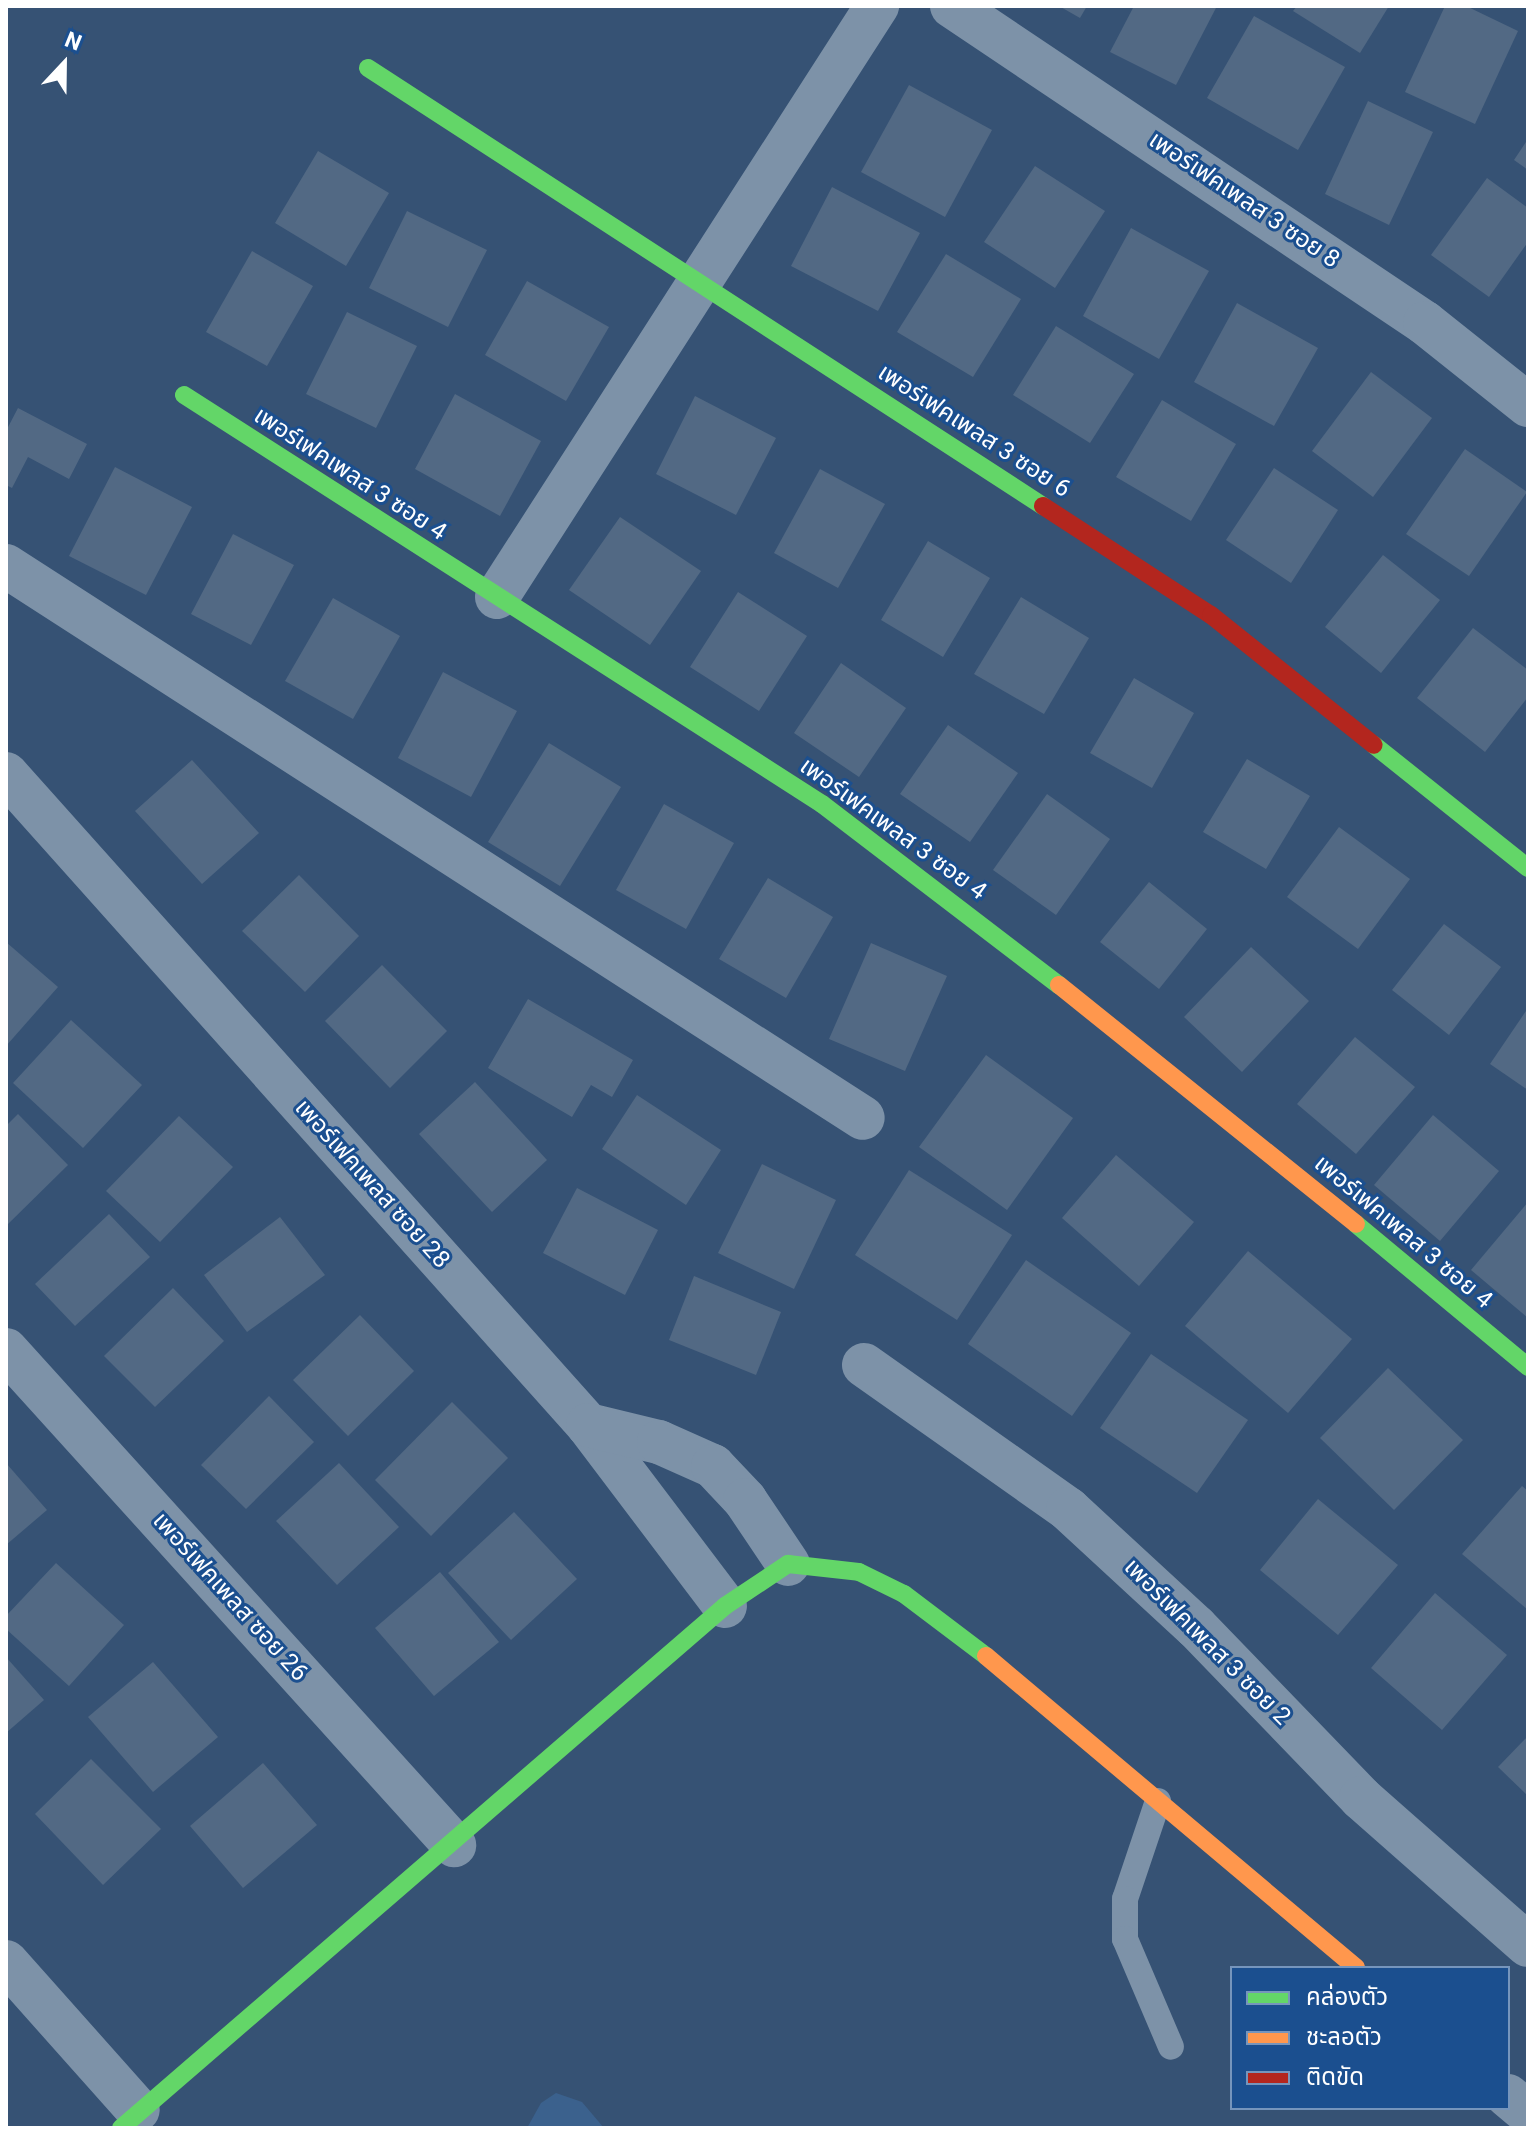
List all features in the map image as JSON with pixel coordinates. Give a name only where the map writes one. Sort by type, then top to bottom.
[{"type":"street","points":[[497,597],[877,6]]},
{"type":"street","name":"เพอร์เฟคเพลส 3 ซอย 8","points":[[952,6],[1400,306],[1528,405]]},
{"type":"street","name":"เพอร์เฟคเพลส 3 ซอย 6","points":[[368,68],[1211,615],[1528,868]]},
{"type":"street","name":"เพอร์เฟคเพลส 3 ซอย 4","points":[[184,395],[822,804],[1158,1060],[1528,1367]]},
{"type":"street","points":[[6,566],[863,1118]]},
{"type":"street","name":"เพอร์เฟคเพลส ซอย 28","points":[[6,774],[588,1425],[725,1606]]},
{"type":"street","name":"เพอร์เฟคเพลส ซอย 26","points":[[6,1350],[454,1845]]},
{"type":"street","name":"เพอร์เฟคเพลส 3 ซอย 2","points":[[864,1365],[1068,1509],[1196,1627],[1361,1798],[1528,1945]]},
{"type":"street","points":[[588,1425],[659,1442],[713,1466],[745,1500],[788,1564]]},
{"type":"street","points":[[6,1962],[129,2119],[454,1845],[725,1606],[788,1564],[859,1572],[904,1594],[962,1636],[1354,1966]]},
{"type":"street","points":[[1510,2098],[1528,2113]]},
{"type":"lane","points":[[1158,1801],[1125,1899],[1125,1939],[1171,2047]]},
{"type":"water","points":[[556,2093],[582,2102],[604,2128],[527,2128],[541,2103]]},
{"type":"building","points":[[1059,6],[1087,6],[1080,18]]},
{"type":"building","points":[[1134,6],[1217,6],[1176,85],[1110,52]]},
{"type":"building","points":[[1297,6],[1389,6],[1360,53],[1293,11]]},
{"type":"building","points":[[1445,6],[1466,6],[1518,31],[1475,124],[1405,92]]},
{"type":"building","points":[[1254,16],[1345,67],[1298,150],[1207,98]]},
{"type":"building","points":[[909,85],[992,130],[945,217],[861,172]]},
{"type":"building","points":[[1368,101],[1433,132],[1389,225],[1325,194]]},
{"type":"building","points":[[1528,139],[1528,170],[1514,160]]},
{"type":"building","points":[[318,151],[389,193],[346,266],[275,223]]},
{"type":"building","points":[[1035,166],[1105,211],[1055,288],[984,242]]},
{"type":"building","points":[[1487,178],[1528,208],[1528,242],[1489,297],[1431,255]]},
{"type":"building","points":[[832,187],[920,233],[878,311],[791,266]]},
{"type":"building","points":[[407,211],[487,250],[448,327],[369,288]]},
{"type":"building","points":[[1131,228],[1209,271],[1159,359],[1083,316]]},
{"type":"building","points":[[252,251],[313,286],[267,366],[206,332]]},
{"type":"building","points":[[946,254],[1021,299],[973,377],[897,332]]},
{"type":"building","points":[[527,281],[609,327],[566,401],[485,355]]},
{"type":"building","points":[[1237,303],[1318,348],[1274,426],[1194,382]]},
{"type":"building","points":[[347,312],[417,346],[376,428],[306,394]]},
{"type":"building","points":[[1056,326],[1134,374],[1090,443],[1013,395]]},
{"type":"building","points":[[1371,372],[1432,418],[1373,497],[1312,451]]},
{"type":"building","points":[[455,394],[541,441],[500,516],[415,469]]},
{"type":"building","points":[[695,396],[776,438],[736,515],[656,474]]},
{"type":"building","points":[[1162,400],[1236,444],[1191,521],[1116,477]]},
{"type":"building","points":[[18,408],[87,444],[69,479],[28,457],[12,488],[6,485],[6,431]]},
{"type":"building","points":[[1465,449],[1527,492],[1469,576],[1406,534]]},
{"type":"building","points":[[115,467],[192,507],[146,595],[69,556]]},
{"type":"building","points":[[1274,468],[1338,510],[1291,583],[1226,540]]},
{"type":"building","points":[[820,469],[885,504],[838,588],[774,553]]},
{"type":"building","points":[[620,517],[701,571],[650,645],[569,590]]},
{"type":"building","points":[[233,534],[294,565],[251,645],[191,614]]},
{"type":"building","points":[[928,541],[990,578],[943,657],[881,620]]},
{"type":"building","points":[[1383,555],[1440,600],[1381,673],[1325,627]]},
{"type":"building","points":[[738,592],[807,636],[759,711],[690,667]]},
{"type":"building","points":[[1021,597],[1089,638],[1044,714],[974,674]]},
{"type":"building","points":[[333,598],[400,636],[353,719],[285,681]]},
{"type":"building","points":[[1473,628],[1528,670],[1528,697],[1485,752],[1417,698]]},
{"type":"building","points":[[841,663],[906,708],[859,777],[794,733]]},
{"type":"building","points":[[443,672],[517,711],[471,797],[398,758]]},
{"type":"building","points":[[1134,678],[1194,713],[1152,788],[1090,753]]},
{"type":"building","points":[[948,725],[1018,773],[970,842],[900,794]]},
{"type":"building","points":[[549,743],[621,787],[560,886],[488,842]]},
{"type":"building","points":[[1247,759],[1310,796],[1266,869],[1203,832]]},
{"type":"building","points":[[192,760],[259,833],[202,884],[135,811]]},
{"type":"building","points":[[1047,794],[1110,839],[1056,915],[993,870]]},
{"type":"building","points":[[664,804],[734,843],[686,929],[616,890]]},
{"type":"building","points":[[1339,827],[1410,879],[1358,949],[1287,897]]},
{"type":"building","points":[[299,875],[359,936],[305,992],[242,931]]},
{"type":"building","points":[[768,878],[833,917],[786,998],[719,959]]},
{"type":"building","points":[[1149,882],[1207,929],[1159,989],[1100,942]]},
{"type":"building","points":[[1444,924],[1501,967],[1449,1035],[1392,990]]},
{"type":"building","points":[[6,942],[58,987],[6,1046]]},
{"type":"building","points":[[871,943],[947,976],[905,1071],[829,1039]]},
{"type":"building","points":[[1251,947],[1309,1001],[1242,1072],[1184,1017]]},
{"type":"building","points":[[382,965],[447,1031],[390,1088],[325,1021]]},
{"type":"building","points":[[528,999],[633,1060],[612,1097],[591,1085],[572,1117],[488,1068]]},
{"type":"building","points":[[1528,1008],[1528,1090],[1490,1064]]},
{"type":"building","points":[[71,1020],[142,1085],[83,1148],[13,1083]]},
{"type":"building","points":[[1355,1037],[1415,1087],[1356,1154],[1297,1104]]},
{"type":"building","points":[[986,1055],[1073,1118],[1007,1210],[919,1147]]},
{"type":"building","points":[[475,1082],[547,1160],[492,1212],[419,1134]]},
{"type":"building","points":[[637,1095],[721,1150],[686,1205],[602,1149]]},
{"type":"building","points":[[18,1114],[68,1165],[6,1226],[6,1126]]},
{"type":"building","points":[[1433,1115],[1499,1171],[1440,1241],[1374,1185]]},
{"type":"building","points":[[179,1116],[233,1167],[160,1242],[106,1191]]},
{"type":"building","points":[[1116,1155],[1194,1222],[1139,1286],[1062,1218]]},
{"type":"building","points":[[762,1164],[836,1200],[794,1289],[718,1253]]},
{"type":"building","points":[[909,1170],[1012,1235],[957,1320],[855,1255]]},
{"type":"building","points":[[577,1188],[658,1230],[625,1295],[543,1253]]},
{"type":"building","points":[[1528,1202],[1528,1318],[1471,1270]]},
{"type":"building","points":[[109,1214],[150,1257],[75,1326],[35,1284]]},
{"type":"building","points":[[280,1217],[325,1275],[247,1332],[204,1275]]},
{"type":"building","points":[[1248,1251],[1352,1339],[1288,1413],[1185,1326]]},
{"type":"building","points":[[1026,1260],[1131,1333],[1072,1416],[968,1344]]},
{"type":"building","points":[[694,1276],[781,1312],[756,1375],[669,1340]]},
{"type":"building","points":[[173,1288],[224,1341],[155,1407],[104,1356]]},
{"type":"building","points":[[360,1315],[414,1371],[348,1436],[293,1380]]},
{"type":"building","points":[[1151,1354],[1248,1420],[1197,1493],[1100,1428]]},
{"type":"building","points":[[1388,1368],[1463,1440],[1394,1510],[1320,1438]]},
{"type":"building","points":[[269,1396],[314,1442],[246,1509],[201,1465]]},
{"type":"building","points":[[452,1402],[508,1458],[431,1536],[375,1480]]},
{"type":"building","points":[[6,1463],[47,1510],[6,1545]]},
{"type":"building","points":[[339,1463],[399,1527],[337,1585],[276,1521]]},
{"type":"building","points":[[1522,1486],[1528,1491],[1528,1610],[1462,1554]]},
{"type":"building","points":[[1318,1499],[1398,1565],[1338,1635],[1260,1570]]},
{"type":"building","points":[[514,1512],[577,1579],[511,1640],[448,1573]]},
{"type":"building","points":[[56,1563],[124,1625],[69,1686],[6,1629],[6,1616]]},
{"type":"building","points":[[440,1572],[499,1642],[434,1696],[375,1628]]},
{"type":"building","points":[[1435,1593],[1507,1655],[1442,1730],[1371,1668]]},
{"type":"building","points":[[6,1657],[44,1700],[6,1733]]},
{"type":"building","points":[[153,1662],[218,1737],[153,1792],[88,1717]]},
{"type":"building","points":[[1528,1736],[1528,1796],[1498,1767]]},
{"type":"building","points":[[91,1759],[161,1829],[103,1885],[35,1814]]},
{"type":"building","points":[[263,1763],[317,1825],[243,1888],[190,1826]]},
{"type":"traffic: fast","points":[[368,68],[1043,506]]},
{"type":"traffic: fast","points":[[184,395],[822,804],[1059,985]]},
{"type":"traffic: fast","points":[[1374,745],[1528,868]]},
{"type":"traffic: fast","points":[[1356,1224],[1528,1367]]},
{"type":"traffic: fast","points":[[121,2128],[725,1606],[788,1564],[859,1572],[904,1594],[986,1656]]},
{"type":"traffic: slow","points":[[1059,985],[1356,1224]]},
{"type":"traffic: slow","points":[[986,1656],[1354,1966]]},
{"type":"traffic: jam","points":[[1043,506],[1211,615],[1374,745]]}]
